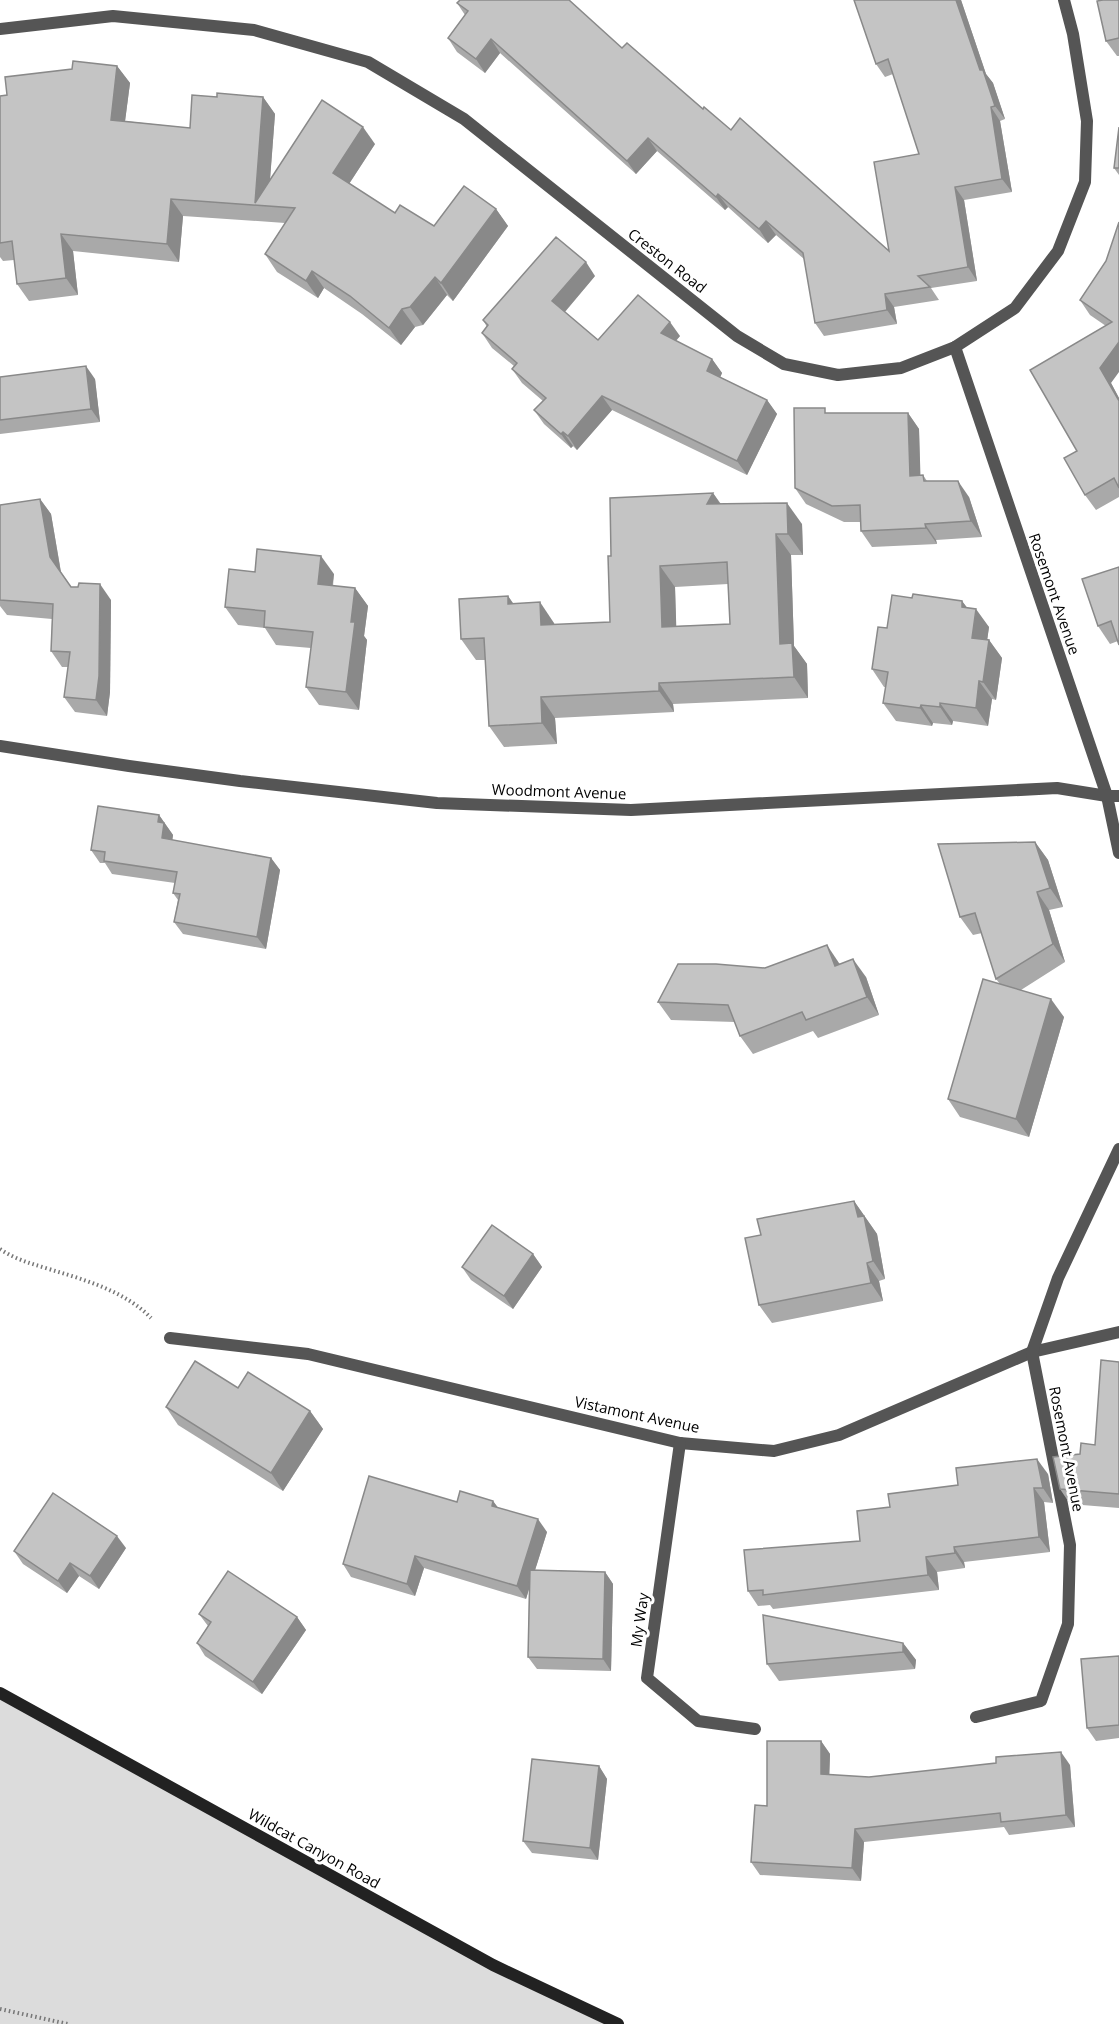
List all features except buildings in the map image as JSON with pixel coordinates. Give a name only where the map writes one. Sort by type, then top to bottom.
[{"type":"street","name":"Creston Road","points":[[0,29],[113,16],[254,30],[368,62],[464,119],[737,336],[784,364],[838,375],[901,368],[955,347],[1015,308],[1058,251],[1085,182],[1087,121],[1073,34],[1064,0]]},
{"type":"street","name":"Rosemont Avenue","points":[[955,347],[1113,796],[1119,853]]},
{"type":"street","name":"Woodmont Avenue","points":[[0,746],[240,781],[437,803],[631,810],[1058,788],[1113,796]]},
{"type":"street","points":[[1032,1352],[1058,1278],[1119,1149]]},
{"type":"street","name":"Vistamont Avenue","points":[[171,1338],[308,1354],[680,1443],[774,1452],[839,1435],[1032,1352],[1119,1332]]},
{"type":"street","name":"Rosemont Avenue","points":[[976,1717],[1041,1701],[1068,1624],[1070,1545],[1032,1352]]},
{"type":"street","name":"My Way","points":[[680,1443],[647,1678],[698,1721],[755,1729]]},
{"type":"street","name":"Wildcat Canyon Road","points":[[0,1693],[493,1965],[618,2024]]},
{"type":"path","points":[[0,1249],[13,1258],[87,1281],[139,1306],[171,1338]]},
{"type":"path","points":[[0,2009],[68,2024]]},
{"type":"shaded area","points":[[0,1693],[493,1965],[618,2024],[0,2024]]}]
